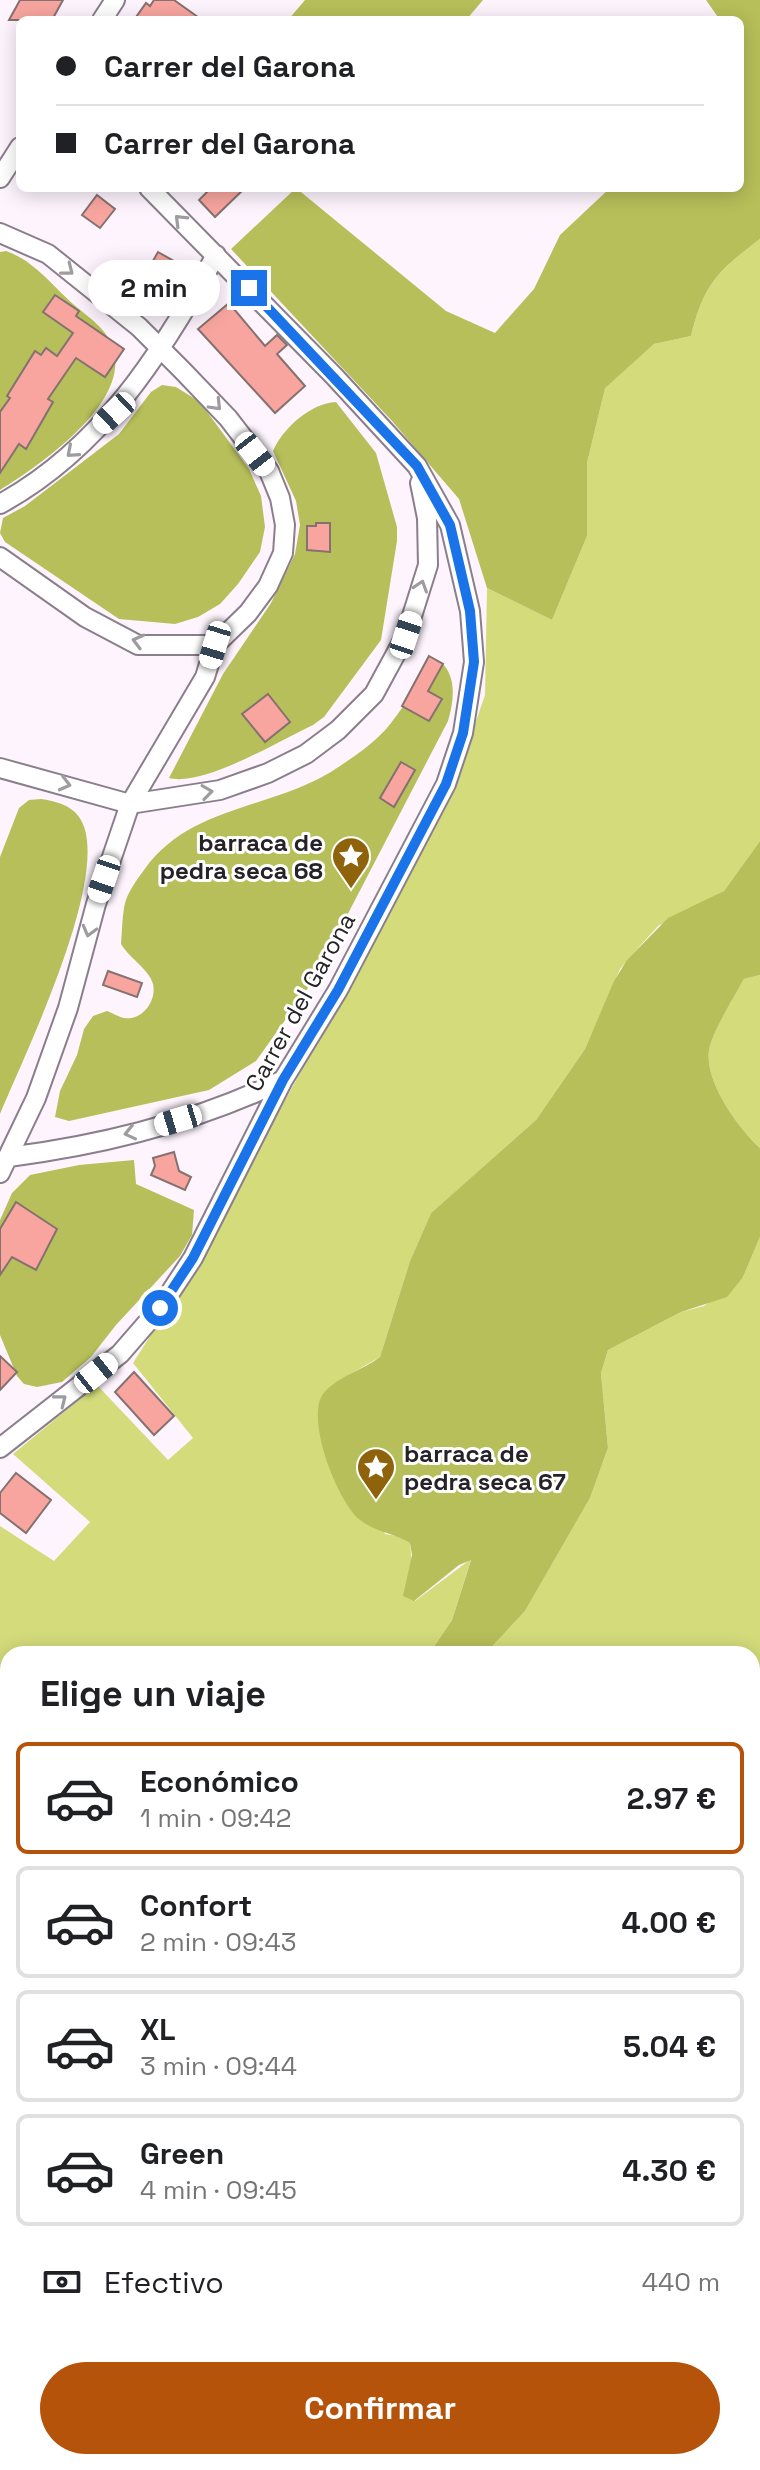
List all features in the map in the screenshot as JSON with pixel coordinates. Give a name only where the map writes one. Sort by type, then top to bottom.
[{"type":"street","points":[[0,178],[16,153]]},
{"type":"street","name":"Carrer del Garona","points":[[0,1448],[120,1354],[160,1308],[193,1258],[283,1080],[338,990],[446,784],[463,733],[474,662],[470,611],[450,525],[417,466],[344,385],[153,192]]},
{"type":"street","points":[[0,233],[48,254],[139,327],[228,418],[269,471],[280,498],[285,525],[283,553],[268,586],[248,613],[215,645],[205,677],[130,804],[96,904],[68,1008],[36,1098],[5,1165]]},
{"type":"street","points":[[0,504],[27,489],[114,413],[160,351],[216,255]]},
{"type":"street","points":[[0,768],[130,804],[220,790],[268,773],[306,754],[338,730],[374,694],[406,635],[428,565],[427,518],[417,466]]},
{"type":"street","points":[[0,557],[85,617],[138,645],[215,645]]},
{"type":"street","points":[[5,1165],[150,1128],[252,1095],[283,1080]]},
{"type":"green space","points":[[305,0],[483,0],[469,16],[291,16]]},
{"type":"green space","points":[[706,0],[760,0],[760,239],[733,260],[707,290],[691,336],[654,344],[605,388],[587,463],[587,536],[552,620],[487,588],[459,499],[392,421],[231,249],[292,192],[301,192],[446,311],[495,333],[534,289],[560,235],[606,192],[744,192],[744,16],[717,16]]},
{"type":"green space","points":[[760,239],[760,841],[724,891],[658,926],[620,969],[585,1049],[536,1120],[431,1213],[410,1261],[380,1357],[338,1381],[385,1534],[398,1536],[410,1543],[415,1601],[471,1559],[452,1620],[434,1646],[0,1646],[0,1526],[54,1561],[90,1522],[13,1454],[97,1385],[168,1460],[193,1438],[133,1363],[191,1272],[448,803],[485,695],[487,588],[552,620],[587,536],[587,463],[605,387],[654,344],[691,336],[707,290],[733,260]]},
{"type":"green space","points":[[6,251],[34,267],[102,329],[113,349],[115,370],[108,390],[78,431],[0,490],[0,252]]},
{"type":"green space","points":[[162,385],[176,387],[200,402],[249,469],[261,496],[265,527],[260,552],[220,604],[198,617],[175,624],[119,619],[5,542],[0,533],[3,518],[25,506],[119,434],[151,392]]},
{"type":"green space","points":[[336,402],[376,453],[397,527],[381,640],[324,717],[313,725],[221,769],[184,779],[169,778],[223,674],[271,603],[295,554],[300,525],[296,501],[273,451],[299,418],[317,407]]},
{"type":"green space","points":[[441,662],[450,675],[453,689],[448,721],[313,981],[256,1061],[209,1090],[69,1121],[55,1117],[60,1091],[77,1055],[84,1029],[93,1016],[107,1011],[131,1018],[142,1013],[153,997],[151,979],[121,944],[125,903],[144,870],[163,848],[210,819],[315,780],[354,757],[386,729],[420,683]]},
{"type":"green space","points":[[29,800],[57,802],[79,817],[87,842],[86,877],[62,964],[0,1114],[0,857],[19,808]]},
{"type":"green space","points":[[760,841],[760,975],[744,979],[716,1030],[709,1058],[711,1072],[723,1101],[760,1148],[760,1237],[743,1277],[727,1297],[681,1312],[608,1350],[601,1373],[608,1448],[590,1498],[525,1611],[492,1646],[434,1646],[452,1620],[471,1560],[459,1565],[414,1601],[403,1596],[412,1555],[410,1543],[360,1520],[342,1497],[321,1440],[318,1422],[323,1394],[335,1383],[380,1357],[410,1261],[431,1213],[536,1120],[585,1049],[614,981],[627,960],[668,918],[724,891]]},
{"type":"green space","points":[[760,975],[760,1148],[723,1101],[711,1072],[709,1058],[716,1030],[744,979]]},
{"type":"green space","points":[[134,1160],[136,1184],[194,1210],[192,1235],[180,1256],[91,1357],[62,1382],[37,1387],[24,1384],[17,1376],[0,1335],[0,1220],[12,1193],[30,1175],[79,1165]]},
{"type":"green space","points":[[760,1237],[760,1646],[492,1646],[525,1611],[590,1498],[608,1448],[601,1373],[608,1350],[681,1312],[704,1306],[743,1277]]},
{"type":"building","points":[[20,0],[63,0],[54,16],[16,16],[16,20],[9,20]]},
{"type":"building","points":[[154,0],[174,0],[196,16],[137,16],[146,3],[150,6]]},
{"type":"building","points":[[207,192],[241,192],[215,217],[199,200]]},
{"type":"building","points":[[97,195],[115,209],[100,228],[82,215]]},
{"type":"building","points":[[158,252],[179,264],[173,276],[180,280],[164,307],[136,291]]},
{"type":"building","points":[[55,295],[79,311],[76,316],[124,349],[105,377],[76,358],[48,399],[53,402],[26,449],[19,444],[0,473],[0,412],[10,398],[7,396],[35,351],[41,355],[46,348],[57,356],[73,333],[43,312]]},
{"type":"building","points":[[229,303],[265,346],[277,335],[287,345],[277,354],[305,386],[275,413],[198,329]]},
{"type":"building","points":[[316,523],[330,523],[330,552],[307,550],[307,526],[316,526]]},
{"type":"building","points":[[429,656],[443,664],[428,691],[442,699],[429,721],[402,706]]},
{"type":"building","points":[[268,694],[290,722],[265,742],[242,714]]},
{"type":"building","points":[[401,762],[415,770],[394,807],[380,798]]},
{"type":"building","points":[[108,971],[142,983],[137,997],[103,985]]},
{"type":"building","points":[[174,1152],[179,1171],[191,1177],[185,1190],[151,1175],[155,1166],[153,1158]]},
{"type":"building","points":[[16,1202],[57,1229],[36,1270],[12,1257],[0,1275],[0,1229]]},
{"type":"building","points":[[0,1356],[17,1372],[0,1390]]},
{"type":"building","points":[[134,1372],[174,1416],[154,1435],[115,1392]]},
{"type":"building","points":[[16,1473],[51,1500],[26,1533],[0,1513],[0,1493]]},
{"type":"place","name":"barraca de pedra seca 68","points":[[351,890]]},
{"type":"place","name":"barraca de pedra seca 67","points":[[376,1501]]},
{"type":"route","points":[[160,1308],[193,1258],[283,1080],[338,990],[446,784],[463,733],[474,662],[470,611],[450,525],[417,466],[249,288]]}]
